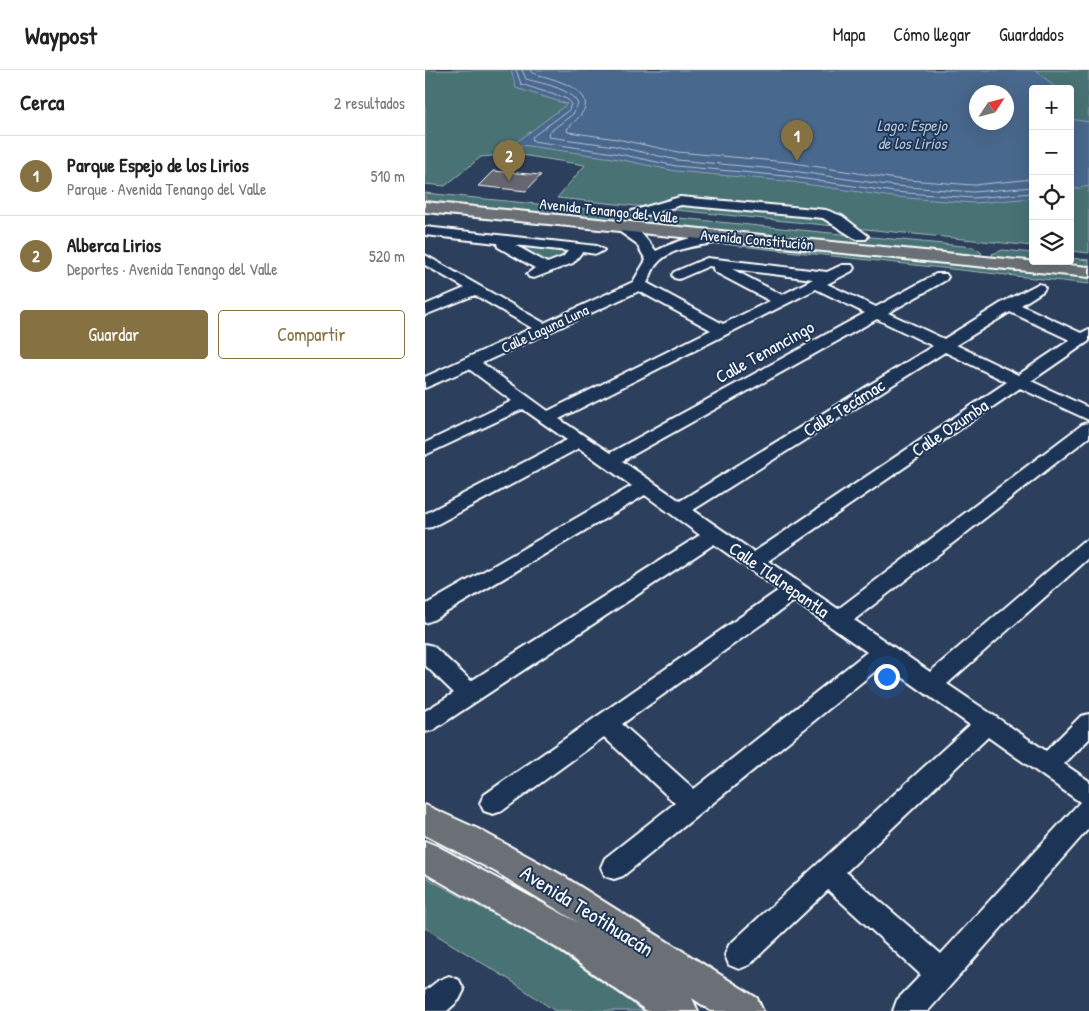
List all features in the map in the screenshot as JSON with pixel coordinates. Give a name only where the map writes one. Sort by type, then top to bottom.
[{"type":"main road","name":"Avenida Tenango del Valle","points":[[425,192],[861,236],[972,253]]},
{"type":"main road","name":"Avenida Constitución","points":[[425,207],[726,237],[972,253],[1002,256],[1089,272]]},
{"type":"main road","points":[[1002,256],[1029,253]]},
{"type":"main road","points":[[1074,257],[1089,259]]},
{"type":"main road","name":"Avenida Teotihuacán","points":[[425,819],[464,838],[592,911],[743,1011]]},
{"type":"main road","name":"Avenida Teotihuacán","points":[[425,856],[569,936],[679,1011]]},
{"type":"street","points":[[621,227],[645,244],[653,261]]},
{"type":"street","points":[[427,234],[597,250]]},
{"type":"street","points":[[723,330],[639,285],[653,261],[681,246],[726,237]]},
{"type":"street","points":[[645,244],[651,240],[665,239],[674,241],[681,246]]},
{"type":"street","points":[[495,240],[547,269]]},
{"type":"street","points":[[533,275],[568,260],[578,248]]},
{"type":"street","points":[[425,259],[544,329]]},
{"type":"street","points":[[679,276],[707,262],[822,281],[876,313],[1089,414]]},
{"type":"street","points":[[707,262],[782,301]]},
{"type":"street","points":[[547,418],[847,268]]},
{"type":"street","name":"Calle Tenancingo","points":[[609,462],[941,277]]},
{"type":"street","name":"Calle Laguna Luna","points":[[425,383],[639,285]]},
{"type":"street","name":"Calle Tecámac","points":[[679,510],[1038,288]]},
{"type":"street","points":[[425,310],[476,289]]},
{"type":"street","name":"Calle Ozumba","points":[[1008,305],[1085,336]]},
{"type":"street","name":"Calle Ozumba","points":[[753,562],[1085,336]]},
{"type":"street","name":"Calle Tlalnepantla","points":[[471,362],[579,441],[1089,795]]},
{"type":"street","points":[[425,450],[524,402]]},
{"type":"street","points":[[838,621],[1089,428]]},
{"type":"street","points":[[425,522],[579,441]]},
{"type":"street","points":[[425,615],[645,487]]},
{"type":"street","points":[[425,723],[715,535]]},
{"type":"street","points":[[931,684],[1089,547]]},
{"type":"street","points":[[493,802],[794,590]]},
{"type":"street","points":[[425,652],[470,694]]},
{"type":"street","points":[[614,867],[883,652]]},
{"type":"street","points":[[1048,765],[1089,723]]},
{"type":"street","points":[[606,724],[693,804]]},
{"type":"street","points":[[739,955],[986,724]]},
{"type":"street","points":[[908,1011],[1089,810]]},
{"type":"street","points":[[827,872],[941,973]]},
{"type":"street","points":[[425,1010],[449,990]]},
{"type":"green space","name":"Lago: Espejo de los Lirios","points":[[425,70],[1089,70],[1089,253],[1074,251],[1074,85],[1029,85],[1029,246],[557,198],[585,165],[515,154],[481,157],[445,186],[425,184]]},
{"type":"green space","points":[[425,193],[973,247],[982,253],[978,258],[425,206]]},
{"type":"green space","points":[[716,239],[1089,274],[1089,284],[704,242]]},
{"type":"green space","points":[[502,241],[575,249],[548,268]]},
{"type":"green space","points":[[1003,250],[1029,253],[1029,263],[993,258],[992,254]]},
{"type":"green space","points":[[1074,258],[1089,260],[1089,272],[1041,265],[1074,265]]},
{"type":"green space","points":[[425,877],[543,941],[644,1011],[555,1011],[510,980],[425,928]]},
{"type":"water","name":"Lago: Espejo de los Lirios","points":[[511,70],[1036,70],[1053,85],[1029,85],[1029,198],[974,203],[893,197],[785,181],[675,171],[613,158],[514,144],[567,104],[516,88]]},
{"type":"water","points":[[1074,120],[1089,122],[1089,186],[1074,189]]},
{"type":"building","points":[[493,171],[541,175],[526,191],[478,186]]},
{"type":"place","name":"Parque Espejo de los Lirios","points":[[797,161]]},
{"type":"place","name":"Alberca Lirios","points":[[509,181]]}]
